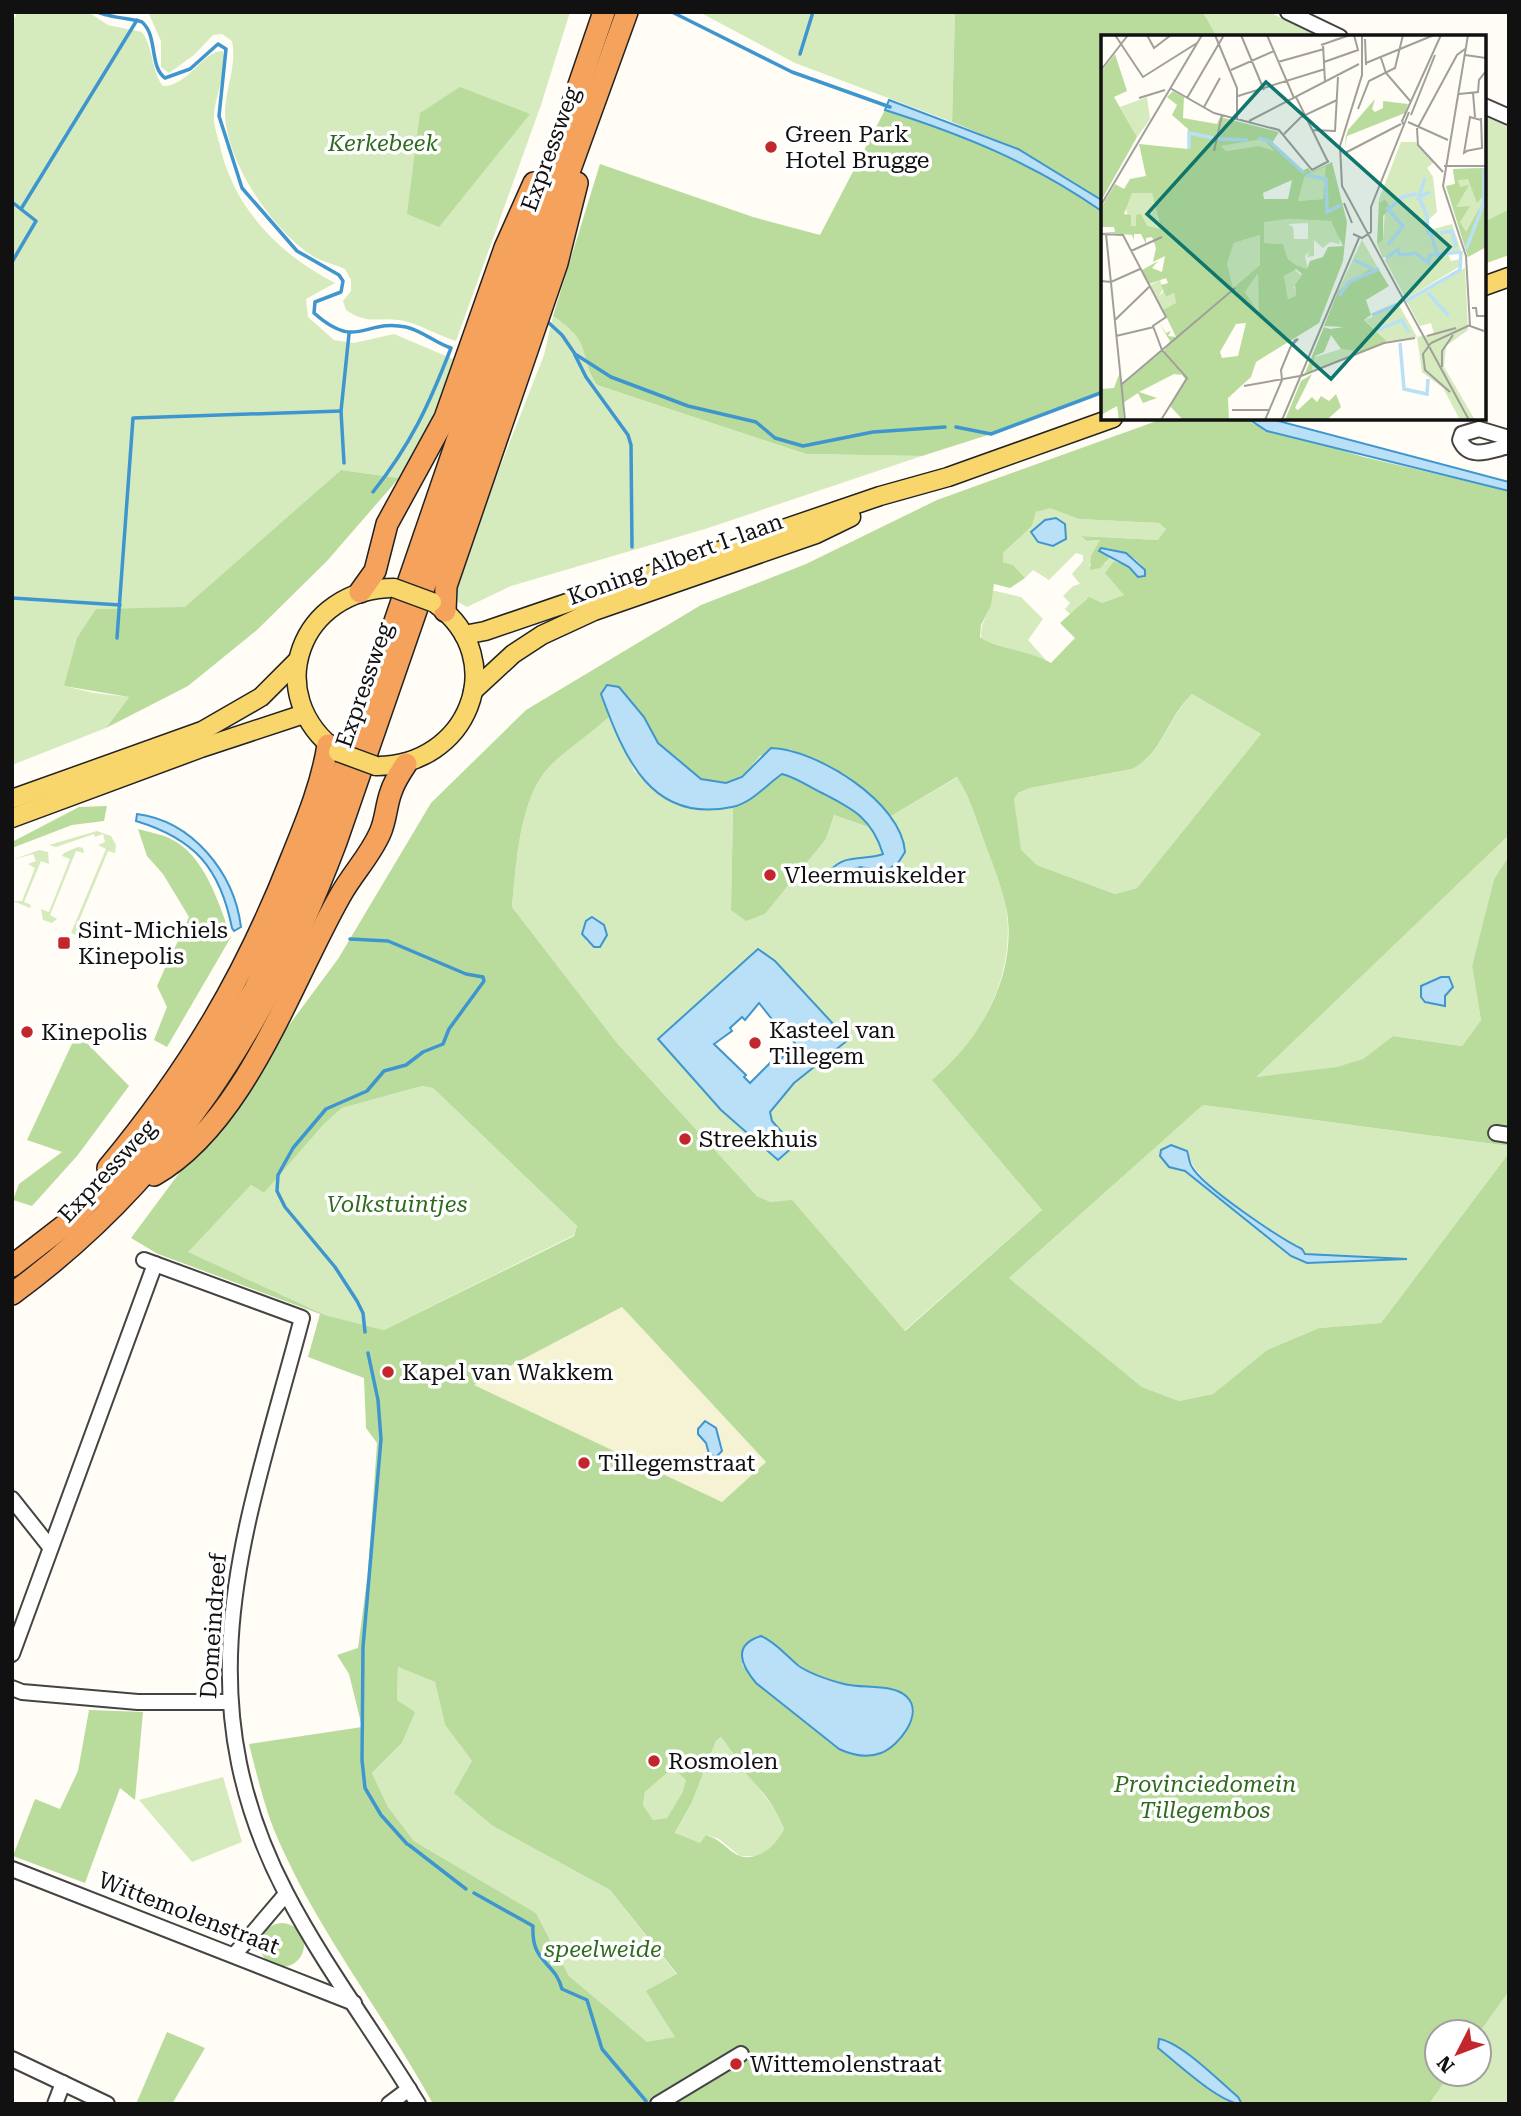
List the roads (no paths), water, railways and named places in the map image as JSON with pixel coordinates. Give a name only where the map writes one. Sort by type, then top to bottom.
[{"type":"highway","name":"Expressweg","points":[[12,1266],[88,1203],[178,1110],[229,1035],[255,989],[320,840],[604,12]]},
{"type":"highway","name":"Expressweg","points":[[12,1294],[64,1254],[136,1185],[192,1116],[241,1047],[269,997],[307,916],[401,658],[540,252],[627,12]]},
{"type":"highway","points":[[439,606],[557,263],[592,112]]},
{"type":"highway","points":[[360,592],[375,571],[387,524],[445,418],[505,248],[526,197],[564,129]]},
{"type":"highway","points":[[88,1203],[107,1169],[195,1052],[238,981],[272,908],[333,749]]},
{"type":"highway","points":[[136,1185],[184,1155],[234,1093],[279,1017],[340,896],[380,834],[390,793],[406,764]]},
{"type":"main road","points":[[1486,285],[1509,277]]},
{"type":"main road","name":"Koning Albert I-laan","points":[[473,691],[513,654],[542,635],[594,611],[816,534],[905,491],[1107,420]]},
{"type":"main road","name":"Koning Albert I-laan","points":[[464,635],[485,631],[658,570],[719,553],[880,496],[905,491]]},
{"type":"main road","points":[[333,749],[304,714],[297,688],[298,660],[313,625],[342,599],[360,592],[394,588],[439,606]]},
{"type":"main road","name":"Koning Albert I-laan","points":[[333,749],[376,766],[406,764],[438,749],[451,738],[469,708],[473,691],[471,653],[464,635],[439,606]]},
{"type":"main road","points":[[12,799],[202,731],[261,697],[298,660]]},
{"type":"main road","points":[[12,818],[201,748],[304,714]]},
{"type":"street","points":[[1288,12],[1336,35]]},
{"type":"street","points":[[1486,107],[1509,117]]},
{"type":"street","points":[[1509,438],[1479,429],[1462,434],[1460,440],[1467,451],[1475,454],[1509,446]]},
{"type":"street","name":"Domeindreef","points":[[50,1547],[150,1262],[302,1318],[239,1556],[233,1604],[229,1702],[235,1754],[248,1804],[286,1894],[354,2003]]},
{"type":"street","points":[[12,1499],[50,1547],[12,1654]]},
{"type":"street","points":[[12,1688],[22,1692],[138,1702],[229,1702]]},
{"type":"street","name":"Wittemolenstraat","points":[[12,1869],[235,1954],[354,2003]]},
{"type":"street","points":[[235,1954],[286,1894]]},
{"type":"street","points":[[354,2003],[418,2104]]},
{"type":"street","points":[[658,2104],[741,2054]]},
{"type":"street","points":[[12,2059],[107,2104]]},
{"type":"street","points":[[55,2104],[63,2083]]},
{"type":"street","points":[[389,2104],[409,2089]]},
{"type":"water","points":[[889,100],[1018,149],[1101,200],[1101,211],[1051,179],[998,152],[885,110]]},
{"type":"water","points":[[1250,420],[1275,420],[1509,482],[1509,491],[1267,431]]},
{"type":"water","points":[[1056,518],[1065,524],[1066,539],[1053,546],[1038,542],[1031,532],[1045,520]]},
{"type":"water","points":[[1101,548],[1126,553],[1145,570],[1145,576],[1138,577],[1129,567],[1099,551]]},
{"type":"water","points":[[607,685],[619,687],[644,717],[658,743],[701,779],[726,783],[742,777],[771,748],[790,751],[832,768],[873,797],[889,815],[900,833],[905,852],[898,863],[885,871],[860,867],[835,876],[830,871],[842,862],[883,854],[873,832],[860,816],[843,804],[782,774],[752,798],[732,807],[704,810],[681,805],[661,795],[631,762],[620,741],[601,694]]},
{"type":"water","points":[[137,814],[175,827],[207,852],[230,887],[241,927],[234,931],[232,928],[220,888],[202,859],[174,837],[136,821]]},
{"type":"water","points":[[592,917],[604,925],[607,935],[600,947],[594,947],[582,934],[586,921]]},
{"type":"water","points":[[758,949],[775,961],[848,1040],[794,1083],[770,1112],[772,1121],[794,1146],[778,1160],[721,1110],[658,1039]],"holes":[[[759,1003],[787,1038],[789,1036],[795,1043],[789,1049],[786,1047],[780,1053],[783,1057],[778,1061],[775,1058],[750,1083],[744,1077],[746,1075],[714,1044],[732,1031],[730,1028],[742,1017],[745,1020]]]},
{"type":"water","points":[[1441,977],[1449,977],[1453,987],[1445,996],[1445,1006],[1425,1002],[1421,997],[1421,986]]},
{"type":"water","points":[[1171,1145],[1187,1151],[1192,1167],[1211,1187],[1261,1224],[1302,1249],[1305,1254],[1407,1259],[1307,1263],[1291,1256],[1185,1171],[1169,1167],[1160,1156],[1161,1150]]},
{"type":"water","points":[[705,1421],[716,1428],[722,1451],[716,1457],[709,1454],[706,1443],[698,1434],[698,1429]]},
{"type":"water","points":[[761,1636],[815,1675],[844,1684],[886,1688],[907,1697],[913,1712],[902,1737],[876,1755],[860,1755],[839,1749],[756,1683],[746,1669],[743,1650],[752,1640]]},
{"type":"water","points":[[1159,2039],[1189,2055],[1238,2097],[1242,2104],[1222,2097],[1198,2081],[1158,2048]]},
{"type":"waterway","points":[[98,12],[142,22],[150,35],[157,66],[165,78],[190,69],[218,44],[226,49],[219,116],[242,188],[297,251],[339,275],[343,281],[341,292],[315,302],[314,313],[341,330],[351,332],[392,325],[406,327],[451,348],[418,423],[373,492]]},
{"type":"waterway","name":"Kerkebeek","points":[[672,12],[792,72],[890,107]]},
{"type":"waterway","points":[[800,54],[813,12]]},
{"type":"waterway","points":[[21,209],[137,20]]},
{"type":"waterway","points":[[12,202],[36,221],[12,262]]},
{"type":"waterway","points":[[549,323],[562,335],[575,354],[611,377],[688,406],[756,422],[775,438],[803,446],[873,432],[945,427]]},
{"type":"waterway","points":[[344,463],[341,411],[349,334]]},
{"type":"waterway","points":[[575,355],[586,377],[628,435],[631,445],[632,547]]},
{"type":"waterway","points":[[956,427],[991,434],[1101,393]]},
{"type":"waterway","points":[[117,638],[133,418],[341,411]]},
{"type":"waterway","points":[[12,598],[120,605]]},
{"type":"waterway","points":[[350,939],[388,941],[466,974],[483,977],[484,981],[449,1029],[443,1044],[423,1052],[406,1065],[384,1071],[367,1091],[326,1109],[293,1148],[278,1175],[277,1191],[285,1207],[335,1267],[357,1301],[363,1313],[365,1332]]},
{"type":"waterway","points":[[368,1353],[378,1400],[381,1439],[363,1647],[362,1760],[365,1788],[381,1815],[407,1844]]},
{"type":"waterway","points":[[409,1845],[466,1889]]},
{"type":"waterway","points":[[474,1893],[533,1926],[533,1938],[539,1955],[559,1980],[562,1989],[587,2000],[602,2049],[646,2101]]},
{"type":"place","name":"Green Park Hotel Brugge","points":[[771,147]]},
{"type":"place","name":"Vleermuiskelder","points":[[770,875]]},
{"type":"place","name":"Sint-Michiels Kinepolis","points":[[64,943]]},
{"type":"place","name":"Kinepolis","points":[[27,1032]]},
{"type":"place","name":"Kasteel van Tillegem","points":[[755,1043]]},
{"type":"place","name":"Streekhuis","points":[[685,1139]]},
{"type":"place","name":"Kapel van Wakkem","points":[[388,1372]]},
{"type":"place","name":"Tillegemstraat","points":[[584,1463]]},
{"type":"place","name":"Rosmolen","points":[[654,1761]]},
{"type":"place","name":"Wittemolenstraat","points":[[736,2064]]},
{"type":"park label","name":"Volkstuintjes","points":[[397,1204]]},
{"type":"park label","name":"Provinciedomein Tillegembos","points":[[1205,1797]]},
{"type":"park label","name":"speelweide","points":[[603,1949]]}]
